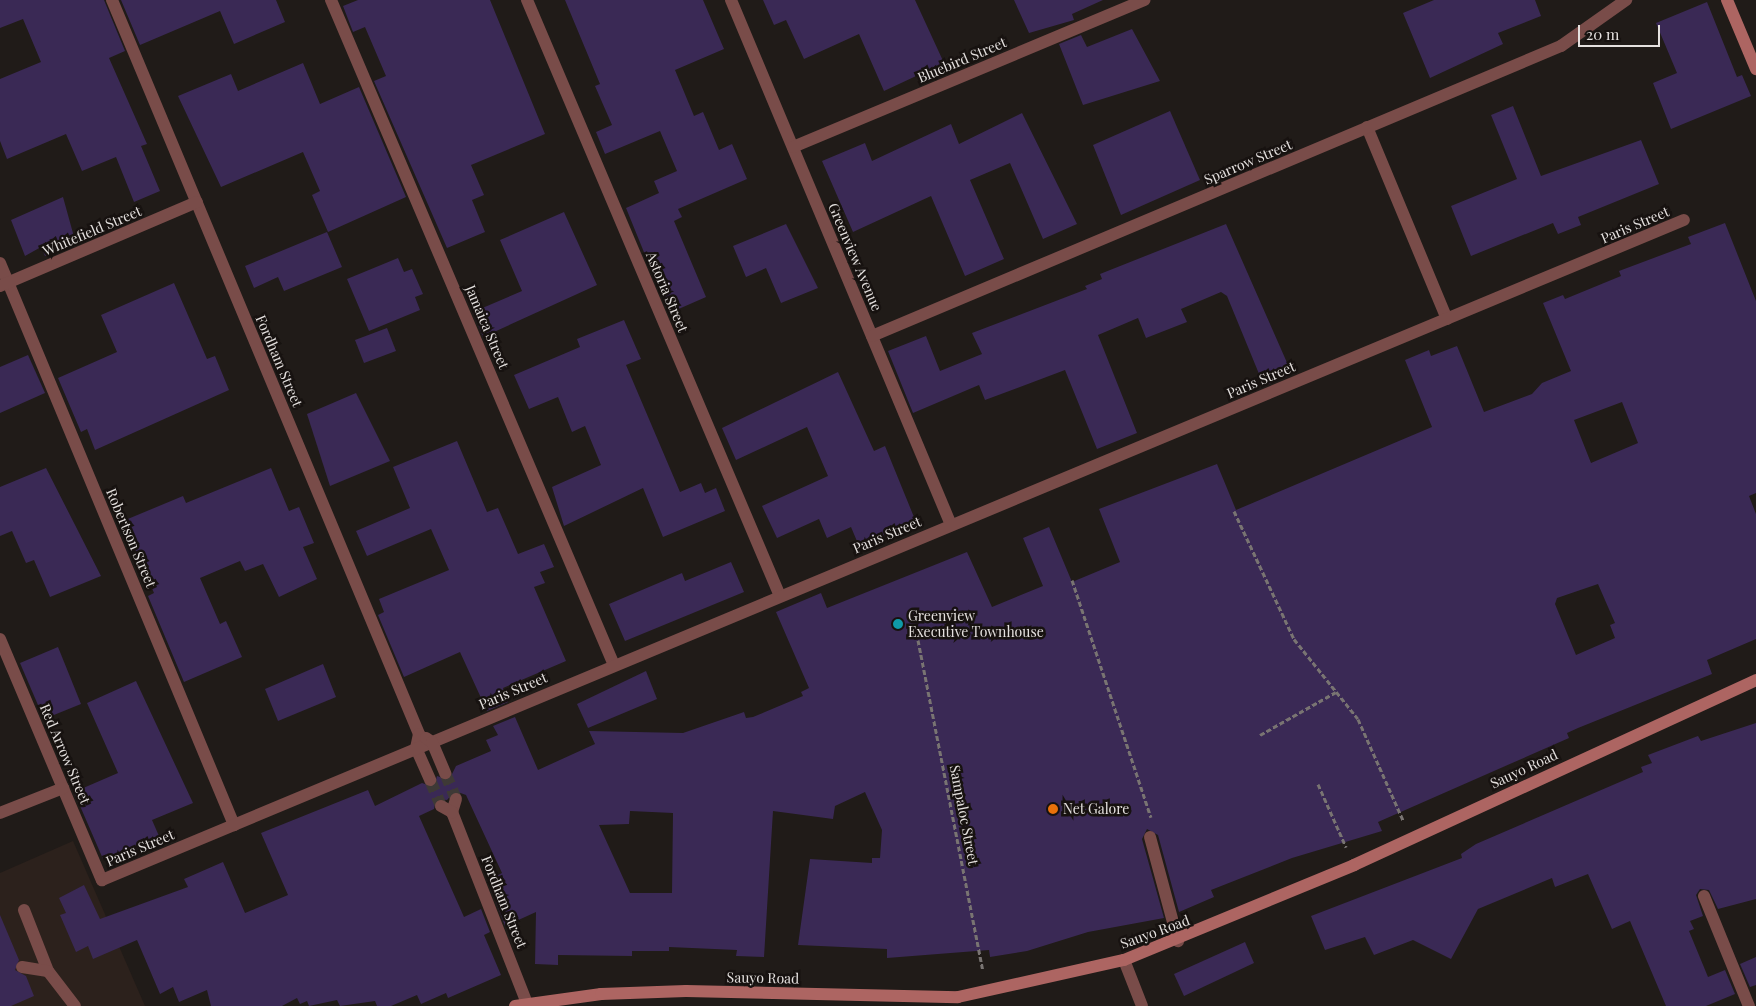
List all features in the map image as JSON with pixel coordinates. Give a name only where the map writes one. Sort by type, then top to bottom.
[{"type":"main road","points":[[1727,0],[1756,69]]},
{"type":"main road","name":"Sauyo Road","points":[[523,1005],[601,994],[686,992],[924,999],[987,993],[1124,960],[1178,941],[1354,865],[1756,680]]},
{"type":"street","name":"Fordham Street","points":[[112,0],[419,734]]},
{"type":"street","name":"Jamaica Street","points":[[331,0],[614,665]]},
{"type":"street","name":"Astoria Street","points":[[527,0],[780,596]]},
{"type":"street","name":"Greenview Avenue","points":[[731,0],[951,525]]},
{"type":"street","name":"Bluebird Street","points":[[793,147],[1144,0]]},
{"type":"street","name":"Sparrow Street","points":[[872,336],[1562,46],[1626,0]]},
{"type":"street","points":[[1367,127],[1448,319]]},
{"type":"street","name":"Whitefield Street","points":[[4,285],[196,202]]},
{"type":"street","name":"Paris Street","points":[[102,880],[1684,220]]},
{"type":"street","name":"Robertson Street","points":[[0,264],[4,285],[234,825]]},
{"type":"street","name":"Red Arrow Street","points":[[0,639],[102,880]]},
{"type":"street","points":[[430,780],[416,748],[419,734],[432,742],[445,773]]},
{"type":"street","points":[[0,813],[63,788]]},
{"type":"street","points":[[441,806],[452,812],[456,799]]},
{"type":"street","name":"Fordham Street","points":[[452,812],[523,1005]]},
{"type":"street","points":[[1150,837],[1178,941]]},
{"type":"street","points":[[1704,896],[1749,1006]]},
{"type":"street","points":[[24,910],[48,971],[75,1006]]},
{"type":"street","points":[[1124,960],[1142,1006]]},
{"type":"street","points":[[22,967],[48,971]]},
{"type":"path","points":[[1234,511],[1284,623],[1358,719],[1411,839]]},
{"type":"path","points":[[1072,580],[1148,797],[1150,837]]},
{"type":"path","name":"Sampaloc Street","points":[[918,640],[987,993]]},
{"type":"path","points":[[1260,735],[1336,692]]},
{"type":"path","points":[[1318,784],[1354,865]]},
{"type":"shaded area","points":[[73,841],[145,1006],[0,1006],[0,873]]},
{"type":"building","points":[[0,0],[104,0],[125,51],[109,58],[147,144],[141,146],[160,191],[134,202],[116,157],[82,171],[66,134],[7,159],[0,141],[0,79],[41,62],[23,19],[0,28]]},
{"type":"building","points":[[121,0],[276,0],[285,22],[234,44],[220,11],[140,45]]},
{"type":"building","points":[[358,0],[490,0],[545,134],[471,165],[484,195],[472,200],[485,232],[447,248],[374,81],[386,76],[365,27],[353,32],[343,6]]},
{"type":"building","points":[[565,0],[703,0],[724,49],[675,70],[694,116],[703,112],[719,150],[732,144],[747,179],[678,209],[682,217],[674,221],[706,297],[674,311],[668,297],[663,299],[626,208],[659,193],[654,181],[677,171],[660,131],[605,154],[596,132],[612,125],[595,86],[600,84]]},
{"type":"building","points":[[763,0],[915,0],[944,63],[884,91],[859,34],[804,59],[786,20],[774,25]]},
{"type":"building","points":[[1014,0],[1103,0],[1072,14],[1074,20],[1029,33]]},
{"type":"building","points":[[1434,0],[1535,0],[1541,16],[1498,33],[1503,44],[1430,78],[1403,13]]},
{"type":"building","points":[[1707,2],[1737,77],[1742,75],[1751,96],[1671,129],[1653,83],[1677,73],[1656,23]]},
{"type":"building","points":[[1132,29],[1160,81],[1083,105],[1059,44],[1081,35],[1087,47]]},
{"type":"building","points":[[303,63],[320,104],[359,87],[406,197],[328,232],[312,195],[320,191],[303,152],[221,187],[178,96],[231,74],[238,91]]},
{"type":"building","points":[[1513,106],[1541,176],[1641,140],[1659,184],[1578,217],[1581,225],[1558,234],[1553,223],[1471,256],[1451,206],[1517,179],[1491,115]]},
{"type":"building","points":[[1170,111],[1200,180],[1121,215],[1093,145]]},
{"type":"building","points":[[1022,113],[1077,224],[1043,239],[1010,163],[970,180],[1004,259],[965,276],[931,196],[853,232],[822,161],[865,143],[872,161],[951,124],[959,144]]},
{"type":"building","points":[[63,197],[76,244],[45,256],[41,247],[25,256],[11,220]]},
{"type":"building","points":[[564,212],[597,285],[483,337],[473,312],[522,291],[500,240]]},
{"type":"building","points":[[1725,223],[1756,301],[1756,493],[1749,496],[1756,514],[1756,639],[1707,660],[1712,674],[1578,728],[1567,733],[1569,738],[1378,822],[1382,831],[1292,858],[1211,890],[1214,897],[1179,912],[1158,835],[1147,829],[1142,839],[1164,918],[1088,932],[1027,951],[990,957],[989,950],[887,958],[887,949],[798,945],[810,859],[872,863],[872,858],[880,858],[882,830],[865,792],[835,806],[833,819],[773,811],[764,957],[736,956],[737,950],[669,947],[669,951],[632,951],[632,956],[558,955],[558,965],[535,964],[536,912],[505,926],[496,902],[506,896],[497,876],[502,873],[466,795],[455,791],[447,800],[436,799],[434,809],[419,816],[464,917],[481,909],[490,932],[484,935],[501,975],[448,998],[446,993],[421,1004],[417,995],[391,1006],[377,1006],[375,1001],[340,1006],[337,1000],[309,1006],[307,1001],[300,1004],[297,998],[282,1006],[211,1006],[207,990],[179,1002],[173,987],[160,994],[137,940],[93,959],[88,946],[76,952],[60,915],[66,913],[59,898],[84,885],[100,919],[188,887],[184,879],[223,862],[245,913],[288,895],[261,833],[368,790],[375,806],[422,783],[434,787],[437,776],[449,780],[456,766],[491,751],[486,740],[498,735],[493,726],[515,717],[538,770],[595,744],[589,731],[683,733],[744,712],[746,718],[753,717],[803,696],[801,692],[809,688],[776,612],[821,593],[827,608],[967,552],[992,607],[1043,586],[1023,538],[1049,527],[1072,582],[1120,562],[1099,509],[1217,464],[1236,510],[1432,427],[1405,360],[1429,350],[1431,356],[1457,346],[1484,412],[1532,394],[1542,383],[1571,371],[1543,303],[1563,295],[1565,299],[1621,276],[1619,271],[1691,244],[1688,237]],"holes":[[[1622,402],[1638,443],[1591,463],[1574,420]],[[1598,584],[1615,623],[1610,625],[1615,638],[1576,655],[1555,604],[1557,598]],[[630,811],[673,813],[672,893],[630,893],[599,825],[629,824]]]},
{"type":"building","points":[[786,224],[818,288],[781,303],[766,268],[746,277],[733,246]]},
{"type":"building","points":[[1226,224],[1292,374],[1264,386],[1227,296],[1221,292],[1181,309],[1187,322],[1146,338],[1138,318],[1098,335],[1137,433],[1097,449],[1065,370],[985,400],[979,385],[913,413],[888,351],[926,336],[940,371],[982,354],[972,333],[1087,289],[1085,286],[1102,279],[1100,274]]},
{"type":"building","points":[[327,232],[342,267],[284,291],[278,277],[254,288],[245,266]]},
{"type":"building","points":[[398,258],[404,272],[412,269],[423,294],[415,297],[420,310],[369,331],[347,279]]},
{"type":"building","points":[[174,283],[207,359],[215,356],[229,390],[95,450],[87,429],[81,432],[58,378],[117,352],[101,315]]},
{"type":"building","points":[[624,320],[641,359],[626,365],[680,492],[701,483],[705,493],[716,488],[725,511],[663,537],[643,488],[564,526],[552,487],[601,465],[585,426],[572,432],[558,397],[529,409],[514,375],[580,347],[577,339]]},
{"type":"building","points":[[387,328],[396,351],[364,363],[355,340]]},
{"type":"building","points":[[28,355],[45,393],[0,413],[0,367]]},
{"type":"building","points":[[838,372],[874,451],[885,446],[916,522],[859,546],[851,527],[827,538],[819,519],[777,538],[762,506],[828,476],[807,427],[736,460],[722,428]]},
{"type":"building","points":[[356,393],[390,461],[330,486],[307,414]]},
{"type":"building","points":[[457,441],[487,512],[498,508],[518,554],[544,544],[554,567],[540,572],[545,583],[534,587],[566,661],[503,688],[508,702],[487,711],[460,652],[404,677],[378,615],[384,612],[379,599],[449,570],[431,529],[367,556],[356,531],[410,508],[393,467]]},
{"type":"building","points":[[46,468],[101,576],[50,597],[34,560],[26,563],[12,531],[0,536],[0,487]]},
{"type":"building","points":[[271,468],[289,511],[299,507],[314,543],[303,547],[317,579],[279,597],[263,564],[245,571],[240,561],[200,578],[220,624],[226,621],[242,657],[184,682],[148,596],[154,593],[123,521],[183,496],[186,503]]},
{"type":"building","points":[[731,562],[744,592],[625,641],[609,604],[682,573],[685,581]]},
{"type":"building","points":[[58,647],[81,704],[44,719],[20,663]]},
{"type":"building","points":[[323,664],[336,697],[278,721],[265,689]]},
{"type":"building","points":[[646,671],[657,699],[588,728],[577,704]]},
{"type":"building","points":[[136,681],[193,803],[152,820],[159,836],[103,859],[74,792],[118,773],[87,703]]},
{"type":"building","points":[[1756,723],[1756,899],[1718,909],[1709,890],[1700,889],[1696,895],[1703,916],[1690,921],[1694,929],[1689,931],[1708,977],[1725,970],[1735,994],[1706,1006],[1666,1006],[1630,921],[1612,929],[1588,874],[1555,887],[1552,878],[1478,909],[1451,959],[1413,940],[1374,955],[1365,937],[1325,950],[1311,916],[1462,858],[1461,854],[1476,844],[1643,772],[1641,767],[1652,763],[1648,755],[1698,736],[1701,741]]},
{"type":"building","points":[[0,915],[19,960],[15,970],[26,976],[34,996],[11,1006],[0,1006]]},
{"type":"building","points":[[1245,942],[1254,963],[1184,996],[1174,974]]},
{"type":"building","points":[[1756,957],[1756,985],[1750,987],[1740,964]]},
{"type":"tunnel","points":[[445,773],[456,799]]},
{"type":"tunnel","points":[[430,780],[441,806]]},
{"type":"place","name":"Greenview Executive Townhouse","points":[[898,624]]},
{"type":"place","name":"Net Galore","points":[[1053,809]]}]
